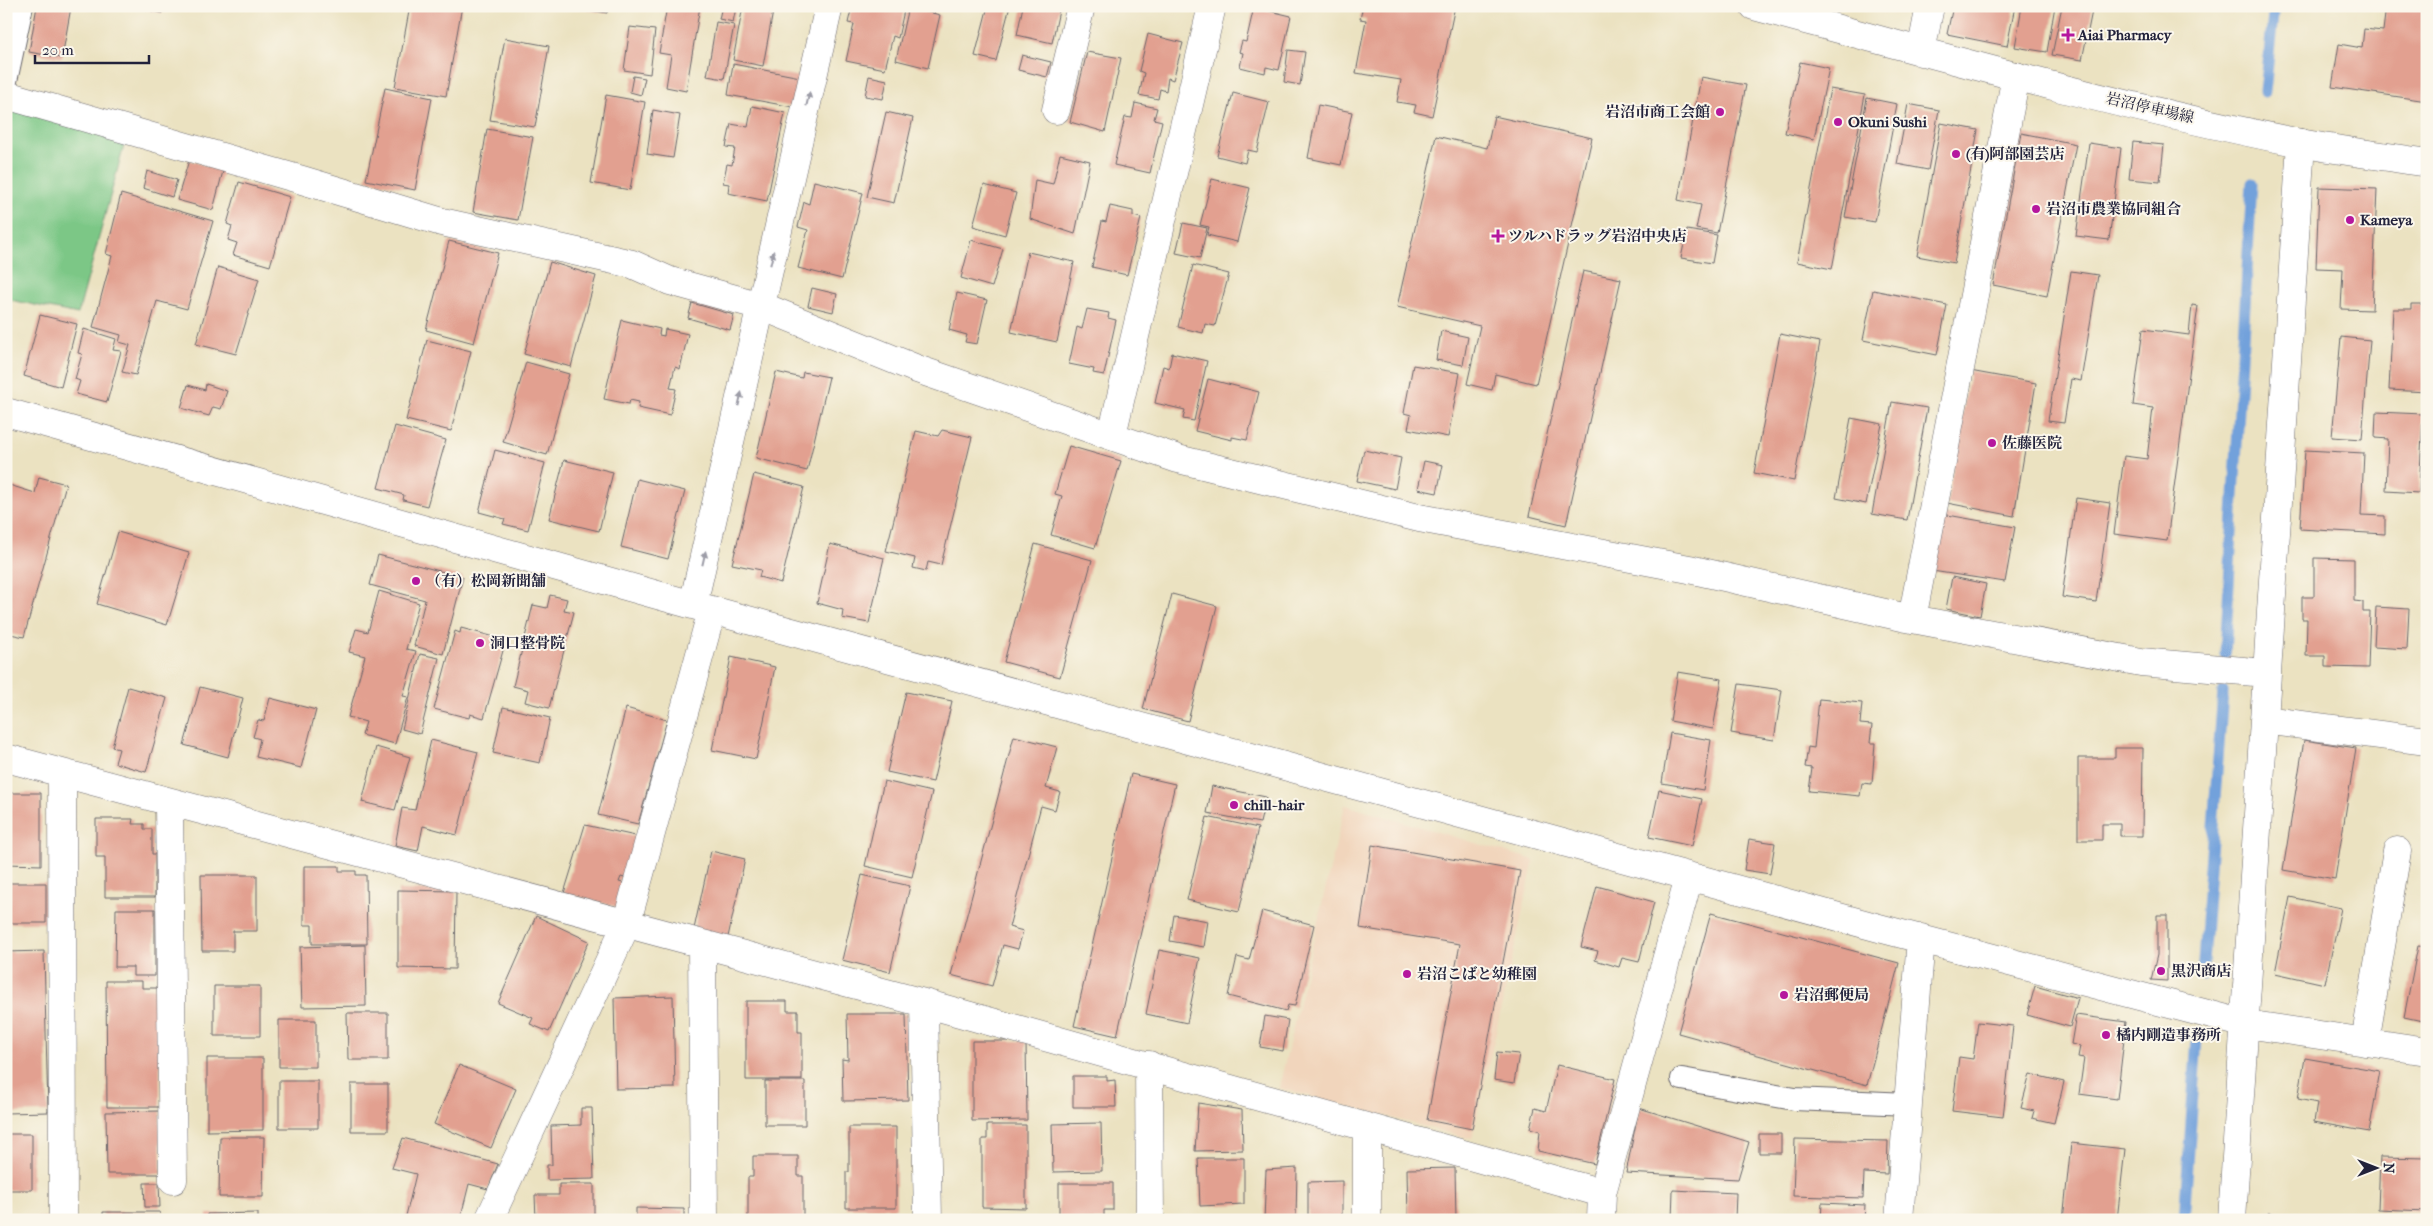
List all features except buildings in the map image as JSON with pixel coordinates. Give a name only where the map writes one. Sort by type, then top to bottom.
[{"type":"street","points":[[489,1220],[626,925],[703,608],[761,306],[829,6]]},
{"type":"street","points":[[1056,110],[1081,6]]},
{"type":"street","points":[[1112,435],[1212,6]]},
{"type":"street","name":"岩沼停車場線","points":[[1754,6],[2016,76],[2301,143],[2427,163]]},
{"type":"street","points":[[1921,52],[1930,6]]},
{"type":"street","points":[[1912,619],[2016,76]]},
{"type":"street","points":[[6,96],[442,222],[632,264],[670,281],[761,306],[916,369],[1178,459],[1419,518],[1690,570],[1912,619],[2141,662],[2266,673]]},
{"type":"street","points":[[2232,1220],[2301,143]]},
{"type":"street","points":[[6,412],[703,608],[1222,750],[1414,800],[1689,877],[2246,1024],[2427,1052]]},
{"type":"street","points":[[2264,720],[2427,741]]},
{"type":"street","points":[[6,758],[924,1003],[1602,1193]]},
{"type":"street","points":[[62,773],[63,1220]]},
{"type":"street","points":[[169,802],[173,1180]]},
{"type":"street","points":[[2365,1042],[2397,851]]},
{"type":"street","points":[[1601,1220],[1602,1193],[1689,877]]},
{"type":"street","points":[[1899,1220],[1920,938]]},
{"type":"street","points":[[702,944],[704,1220]]},
{"type":"street","points":[[924,1003],[928,1220]]},
{"type":"street","points":[[1150,1065],[1150,1220]]},
{"type":"street","points":[[1367,1127],[1367,1220]]},
{"type":"lane","points":[[6,81],[22,6]]},
{"type":"lane","points":[[1682,1079],[1794,1099],[1908,1104]]},
{"type":"shaded area","name":"岩沼こばと幼稚園","points":[[1345,805],[1534,860],[1472,1139],[1279,1088]]},
{"type":"green space","points":[[6,107],[125,142],[78,314],[6,299]]},
{"type":"waterway","points":[[2265,92],[2274,6]]},
{"type":"waterway","points":[[2225,654],[2252,183]]},
{"type":"waterway","points":[[2202,976],[2223,691]]},
{"type":"waterway","points":[[2184,1220],[2197,1038]]},
{"type":"place","name":"Aiai Pharmacy","points":[[2068,35]]},
{"type":"place","name":"岩沼市商工会館","points":[[1720,112]]},
{"type":"place","name":"Okuni Sushi","points":[[1838,122]]},
{"type":"place","name":"(有)阿部園芸店","points":[[1956,154]]},
{"type":"place","name":"岩沼市農業協同組合","points":[[2036,209]]},
{"type":"place","name":"Kameya","points":[[2350,220]]},
{"type":"place","name":"ツルハドラッグ岩沼中央店","points":[[1498,236]]},
{"type":"place","name":"佐藤医院","points":[[1992,443]]},
{"type":"place","name":"（有）松岡新聞舗","points":[[416,581]]},
{"type":"place","name":"洞口整骨院","points":[[480,643]]},
{"type":"place","name":"chill−hair","points":[[1234,805]]},
{"type":"place","name":"黒沢商店","points":[[2161,971]]},
{"type":"place","name":"岩沼こばと幼稚園","points":[[1407,974]]},
{"type":"place","name":"岩沼郵便局","points":[[1784,995]]},
{"type":"place","name":"橘内剛造事務所","points":[[2106,1035]]}]
